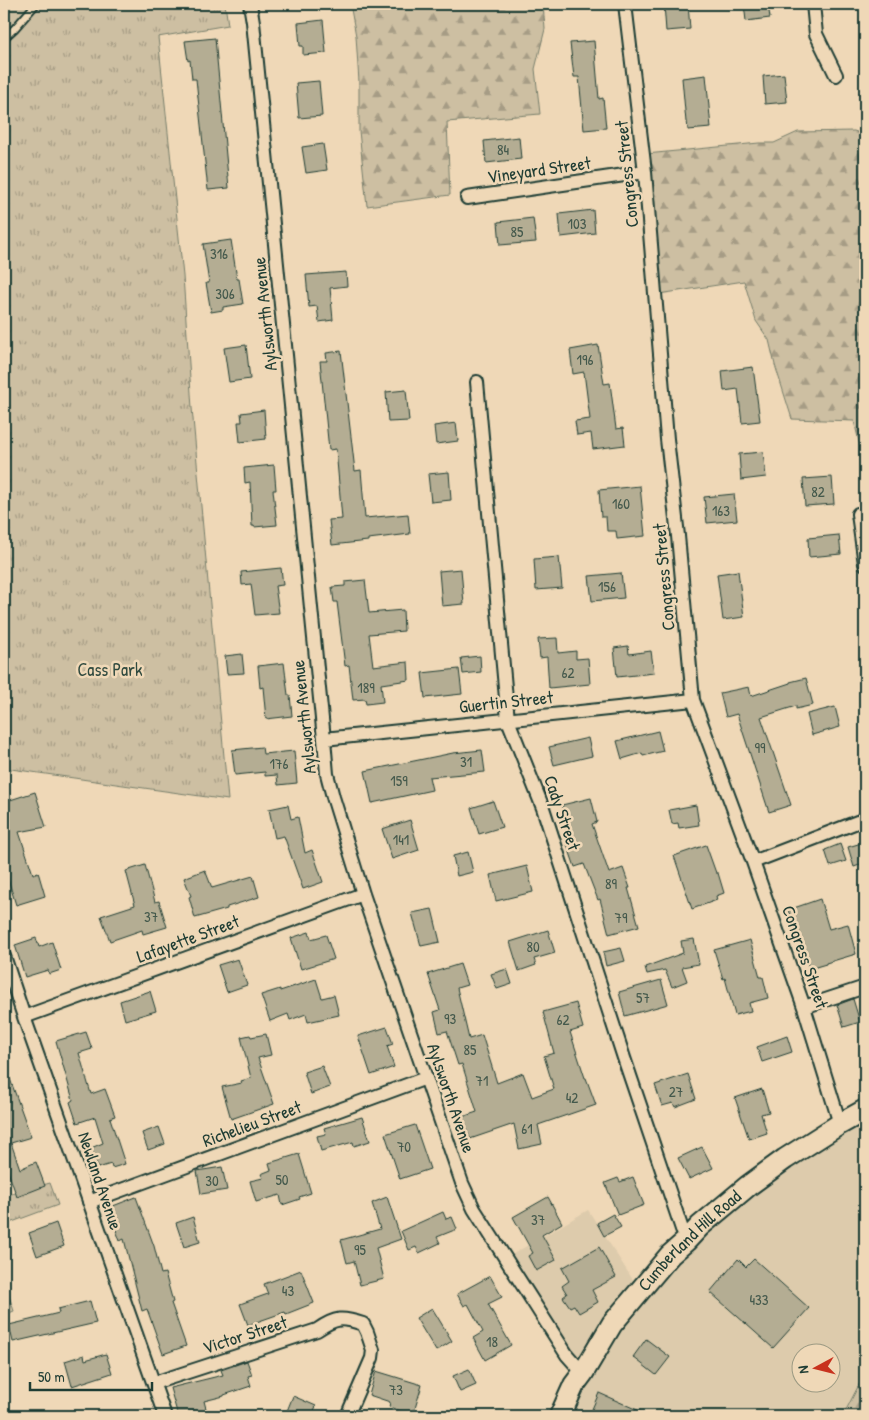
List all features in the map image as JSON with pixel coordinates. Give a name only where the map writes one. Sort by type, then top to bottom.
[{"type":"main road","name":"Cumberland Hill Road","points":[[560,1416],[574,1385],[612,1324],[670,1255],[700,1226],[748,1186],[785,1159],[865,1110]]},
{"type":"street","name":"Aylsworth Avenue","points":[[250,4],[329,786],[363,894],[462,1183],[474,1209],[567,1355],[583,1373]]},
{"type":"street","name":"Congress Street","points":[[625,4],[645,172],[667,440],[678,536],[692,700],[753,862],[804,1008],[840,1124]]},
{"type":"street","points":[[814,4],[816,34],[836,75]]},
{"type":"street","name":"Vineyard Street","points":[[467,198],[645,172]]},
{"type":"street","name":"Cady Street","points":[[477,382],[508,720],[543,808],[686,1241]]},
{"type":"street","points":[[862,514],[865,564]]},
{"type":"street","name":"Guertin Street","points":[[324,739],[692,700]]},
{"type":"street","points":[[753,862],[865,819]]},
{"type":"street","name":"Lafayette Street","points":[[24,1017],[363,894]]},
{"type":"street","name":"Newland Avenue","points":[[4,956],[165,1416]]},
{"type":"street","points":[[804,1008],[865,987]]},
{"type":"street","name":"Richelieu Street","points":[[89,1202],[426,1078]]},
{"type":"street","name":"Victor Street","points":[[154,1383],[317,1330],[346,1318],[363,1324],[372,1350],[372,1358],[348,1416]]},
{"type":"lane","points":[[4,38],[36,4]]},
{"type":"shaded area","points":[[865,1098],[865,1373],[847,1408],[839,1416],[566,1416],[586,1380],[508,1257],[588,1210],[635,1283],[817,1128]]},
{"type":"green space","name":"Cass Park","points":[[4,4],[225,4],[228,25],[158,37],[183,276],[192,408],[228,800],[4,768]]},
{"type":"green space","points":[[350,4],[543,4],[545,29],[535,69],[540,114],[447,122],[450,195],[367,206],[359,131],[359,82],[356,36]]},
{"type":"green space","points":[[854,131],[865,135],[865,467],[854,421],[792,419],[769,340],[756,321],[744,281],[659,294],[646,154],[774,143],[798,132]]},
{"type":"green space","points":[[50,1183],[58,1205],[4,1225],[4,1196]]},
{"type":"green space","points":[[4,1281],[14,1311],[4,1315]]},
{"type":"green space","points":[[865,1373],[865,1416],[839,1416],[847,1408]]},
{"type":"building","points":[[664,4],[688,4],[690,29],[666,31]]},
{"type":"building","points":[[744,4],[768,4],[770,18],[746,21]]},
{"type":"building","points":[[323,20],[326,53],[303,55],[303,46],[300,46],[298,23]]},
{"type":"building","points":[[215,38],[229,188],[208,190],[196,79],[192,79],[185,41]]},
{"type":"building","points":[[594,41],[599,99],[603,98],[606,128],[584,130],[579,77],[574,77],[570,43]]},
{"type":"building","points":[[784,74],[787,102],[765,104],[763,76]]},
{"type":"building","points":[[706,75],[711,128],[688,130],[682,78]]},
{"type":"building","points":[[319,81],[322,116],[299,118],[296,83]]},
{"type":"building","points":[[519,137],[521,159],[486,163],[484,141]]},
{"type":"building","points":[[323,144],[327,170],[306,173],[302,147]]},
{"type":"building","points":[[593,210],[595,233],[561,237],[559,214]]},
{"type":"building","points":[[533,218],[536,242],[500,245],[498,222]]},
{"type":"building","points":[[231,240],[243,304],[223,307],[223,310],[211,312],[206,283],[209,283],[203,244]]},
{"type":"building","points":[[346,272],[347,286],[330,288],[333,320],[319,322],[317,306],[309,307],[306,275]]},
{"type":"building","points":[[246,345],[250,379],[229,382],[224,348]]},
{"type":"building","points":[[598,345],[604,384],[610,383],[616,429],[623,428],[625,445],[593,449],[591,433],[577,435],[575,421],[590,419],[584,372],[573,374],[570,350]]},
{"type":"building","points":[[341,351],[355,471],[361,470],[365,518],[408,514],[410,534],[332,545],[329,520],[342,519],[336,449],[329,450],[320,361],[327,361],[326,353]]},
{"type":"building","points":[[753,367],[760,421],[742,423],[738,389],[724,391],[722,371]]},
{"type":"building","points":[[406,390],[409,421],[388,422],[386,392]]},
{"type":"building","points":[[264,410],[266,439],[240,442],[238,422],[242,422],[241,413]]},
{"type":"building","points":[[456,423],[458,441],[436,444],[434,426]]},
{"type":"building","points":[[763,452],[766,477],[741,480],[739,454]]},
{"type":"building","points":[[274,465],[276,490],[273,490],[277,525],[254,527],[252,526],[250,482],[245,483],[244,468]]},
{"type":"building","points":[[449,472],[451,500],[431,502],[428,474]]},
{"type":"building","points":[[832,477],[834,504],[805,506],[803,479]]},
{"type":"building","points":[[640,486],[645,536],[617,539],[616,531],[607,531],[606,517],[601,517],[599,490]]},
{"type":"building","points":[[734,494],[737,520],[707,523],[704,497]]},
{"type":"building","points":[[839,535],[841,554],[809,557],[808,538]]},
{"type":"building","points":[[559,557],[562,588],[536,590],[534,559]]},
{"type":"building","points":[[281,568],[283,585],[275,586],[279,613],[255,615],[251,584],[242,585],[241,572]]},
{"type":"building","points":[[461,569],[464,604],[442,606],[439,571]]},
{"type":"building","points":[[738,571],[744,617],[723,620],[717,574]]},
{"type":"building","points":[[621,573],[624,598],[592,601],[589,576]]},
{"type":"building","points":[[365,580],[369,613],[403,610],[404,631],[369,634],[373,666],[408,662],[409,680],[381,684],[383,702],[366,704],[365,699],[353,700],[349,665],[345,666],[337,602],[334,602],[332,587],[345,586],[345,582]]},
{"type":"building","points":[[557,638],[558,653],[576,651],[576,659],[588,658],[590,684],[549,688],[547,657],[540,658],[538,639]]},
{"type":"building","points":[[628,646],[629,654],[651,651],[654,673],[617,677],[614,648]]},
{"type":"building","points":[[242,654],[244,673],[227,674],[225,656]]},
{"type":"building","points":[[480,656],[481,672],[463,674],[461,658]]},
{"type":"building","points":[[284,663],[292,716],[266,719],[263,687],[260,688],[258,666]]},
{"type":"building","points":[[459,669],[462,694],[425,698],[422,673]]},
{"type":"building","points":[[806,678],[813,705],[796,709],[796,706],[761,717],[791,805],[769,812],[737,714],[726,717],[720,693],[749,687],[751,696]]},
{"type":"building","points":[[835,707],[840,727],[812,735],[807,714]]},
{"type":"building","points":[[658,731],[663,751],[643,756],[642,753],[622,759],[617,741]]},
{"type":"building","points":[[588,738],[592,756],[554,765],[549,747]]},
{"type":"building","points":[[262,747],[263,754],[294,751],[297,783],[278,785],[277,775],[265,776],[265,772],[235,775],[232,750]]},
{"type":"building","points":[[482,750],[485,772],[429,777],[432,790],[372,803],[365,771],[453,753]]},
{"type":"building","points":[[35,792],[46,827],[19,832],[33,874],[38,872],[45,896],[16,905],[4,866],[4,802]]},
{"type":"building","points":[[591,798],[597,822],[592,824],[609,873],[623,868],[639,926],[609,934],[600,899],[598,900],[584,864],[575,867],[567,844],[571,843],[562,805]]},
{"type":"building","points":[[493,801],[502,827],[479,834],[471,808]]},
{"type":"building","points":[[288,805],[291,819],[298,817],[305,853],[312,850],[323,882],[303,889],[284,836],[275,838],[269,809]]},
{"type":"building","points":[[696,805],[699,825],[679,828],[678,823],[672,824],[669,810]]},
{"type":"building","points":[[410,820],[419,850],[392,859],[382,829]]},
{"type":"building","points":[[865,842],[865,863],[854,867],[848,847]]},
{"type":"building","points":[[840,844],[846,861],[830,866],[825,850]]},
{"type":"building","points":[[706,845],[724,893],[716,896],[717,900],[692,909],[674,856]]},
{"type":"building","points":[[468,852],[473,872],[457,876],[453,856]]},
{"type":"building","points":[[145,865],[155,902],[159,901],[167,927],[143,934],[142,930],[110,941],[101,916],[135,905],[126,871]]},
{"type":"building","points":[[527,866],[533,892],[496,901],[490,875]]},
{"type":"building","points":[[205,870],[212,888],[253,876],[259,897],[195,918],[189,897],[191,896],[184,878]]},
{"type":"building","points":[[820,899],[829,929],[848,924],[856,954],[809,969],[799,932],[796,933],[788,910]]},
{"type":"building","points":[[432,909],[440,942],[421,946],[412,913]]},
{"type":"building","points":[[548,930],[555,953],[534,959],[536,965],[519,971],[510,942]]},
{"type":"building","points":[[309,932],[311,939],[326,935],[334,959],[301,969],[291,938]]},
{"type":"building","points":[[36,938],[39,947],[52,942],[61,970],[49,974],[48,970],[25,977],[15,945]]},
{"type":"building","points":[[694,939],[699,964],[682,967],[687,981],[672,987],[665,970],[647,974],[645,967],[683,953],[681,941]]},
{"type":"building","points":[[750,940],[768,998],[749,1003],[751,1011],[735,1015],[725,978],[723,979],[714,950]]},
{"type":"building","points":[[621,948],[625,961],[606,966],[603,952]]},
{"type":"building","points":[[238,959],[247,985],[227,992],[218,965]]},
{"type":"building","points":[[460,964],[467,985],[457,988],[469,1039],[482,1035],[497,1083],[523,1073],[532,1097],[554,1089],[544,1056],[554,1053],[543,1012],[576,1003],[583,1028],[570,1032],[596,1105],[538,1125],[542,1144],[519,1149],[514,1124],[470,1139],[462,1117],[477,1112],[462,1064],[458,1065],[447,1031],[439,1033],[434,1012],[440,1010],[428,974]]},
{"type":"building","points":[[507,969],[512,984],[497,989],[491,974]]},
{"type":"building","points":[[316,979],[322,998],[334,995],[339,1015],[308,1022],[306,1014],[290,1020],[288,1014],[270,1021],[261,995]]},
{"type":"building","points":[[661,980],[668,1004],[625,1016],[619,992]]},
{"type":"building","points":[[150,991],[156,1011],[125,1020],[120,1001]]},
{"type":"building","points":[[853,999],[860,1022],[844,1027],[837,1005]]},
{"type":"building","points":[[387,1027],[393,1044],[387,1046],[394,1067],[371,1075],[358,1036]]},
{"type":"building","points":[[86,1032],[92,1049],[79,1053],[91,1094],[105,1089],[115,1116],[110,1118],[125,1164],[112,1168],[111,1164],[98,1168],[91,1148],[103,1143],[95,1117],[77,1123],[70,1102],[73,1100],[56,1041]]},
{"type":"building","points":[[266,1034],[271,1055],[258,1058],[274,1104],[231,1119],[222,1087],[242,1083],[241,1081],[251,1078],[241,1037]]},
{"type":"building","points":[[787,1036],[792,1052],[762,1062],[757,1047]]},
{"type":"building","points":[[4,1065],[31,1137],[11,1143],[20,1169],[36,1162],[45,1186],[17,1197],[4,1160]]},
{"type":"building","points":[[322,1066],[330,1087],[311,1094],[304,1072]]},
{"type":"building","points":[[688,1074],[696,1099],[675,1107],[673,1103],[662,1106],[655,1085]]},
{"type":"building","points":[[762,1089],[769,1112],[761,1114],[767,1133],[749,1139],[735,1098]]},
{"type":"building","points":[[362,1117],[370,1141],[354,1146],[353,1142],[321,1151],[317,1136],[326,1134],[324,1128]]},
{"type":"building","points":[[415,1125],[430,1169],[400,1179],[385,1134]]},
{"type":"building","points":[[159,1127],[165,1144],[148,1150],[142,1133]]},
{"type":"building","points":[[702,1147],[713,1168],[689,1179],[678,1158]]},
{"type":"building","points":[[299,1154],[311,1193],[282,1205],[280,1195],[256,1202],[250,1181],[263,1178],[261,1174],[271,1170],[269,1163]]},
{"type":"building","points":[[222,1167],[227,1190],[201,1194],[197,1171]]},
{"type":"building","points":[[633,1177],[644,1205],[618,1215],[605,1183],[618,1178],[620,1182]]},
{"type":"building","points":[[136,1197],[154,1246],[161,1274],[165,1273],[173,1302],[171,1303],[186,1346],[163,1354],[147,1309],[142,1311],[124,1239],[120,1241],[108,1208]]},
{"type":"building","points":[[387,1197],[401,1239],[376,1248],[384,1279],[360,1285],[354,1261],[347,1263],[341,1240],[380,1229],[372,1203]]},
{"type":"building","points":[[548,1197],[562,1223],[542,1235],[556,1260],[536,1271],[528,1256],[533,1253],[513,1217]]},
{"type":"building","points":[[443,1212],[446,1219],[452,1217],[457,1229],[437,1237],[440,1243],[419,1253],[416,1247],[409,1250],[401,1231]]},
{"type":"building","points":[[613,1214],[621,1227],[604,1236],[597,1223]]},
{"type":"building","points":[[193,1217],[200,1242],[184,1247],[176,1223]]},
{"type":"building","points":[[56,1223],[64,1246],[37,1256],[29,1233]]},
{"type":"building","points":[[599,1247],[616,1277],[592,1290],[598,1302],[579,1313],[574,1305],[570,1307],[563,1297],[567,1294],[562,1286],[569,1281],[562,1268]]},
{"type":"building","points":[[738,1259],[746,1267],[754,1259],[809,1308],[773,1348],[710,1292]]},
{"type":"building","points":[[301,1270],[314,1303],[286,1314],[285,1312],[248,1325],[240,1304],[268,1294],[264,1284]]},
{"type":"building","points":[[490,1276],[502,1297],[488,1304],[511,1345],[485,1360],[473,1338],[483,1332],[468,1304],[464,1306],[457,1294]]},
{"type":"building","points":[[90,1301],[96,1323],[13,1342],[9,1325],[59,1313],[58,1309]]},
{"type":"building","points":[[432,1308],[452,1341],[436,1351],[416,1318]]},
{"type":"building","points":[[646,1339],[670,1357],[656,1375],[633,1357]]},
{"type":"building","points":[[106,1354],[112,1373],[72,1386],[65,1361],[84,1355],[85,1360]]},
{"type":"building","points":[[247,1361],[252,1375],[248,1376],[251,1386],[204,1401],[208,1416],[178,1416],[170,1388],[223,1375],[221,1370]]},
{"type":"building","points":[[469,1369],[476,1385],[460,1392],[453,1376]]},
{"type":"building","points":[[376,1371],[422,1385],[413,1415],[389,1407],[390,1402],[369,1395]]},
{"type":"building","points":[[599,1393],[651,1416],[589,1416]]},
{"type":"building","points":[[293,1396],[316,1406],[312,1416],[285,1416]]}]
